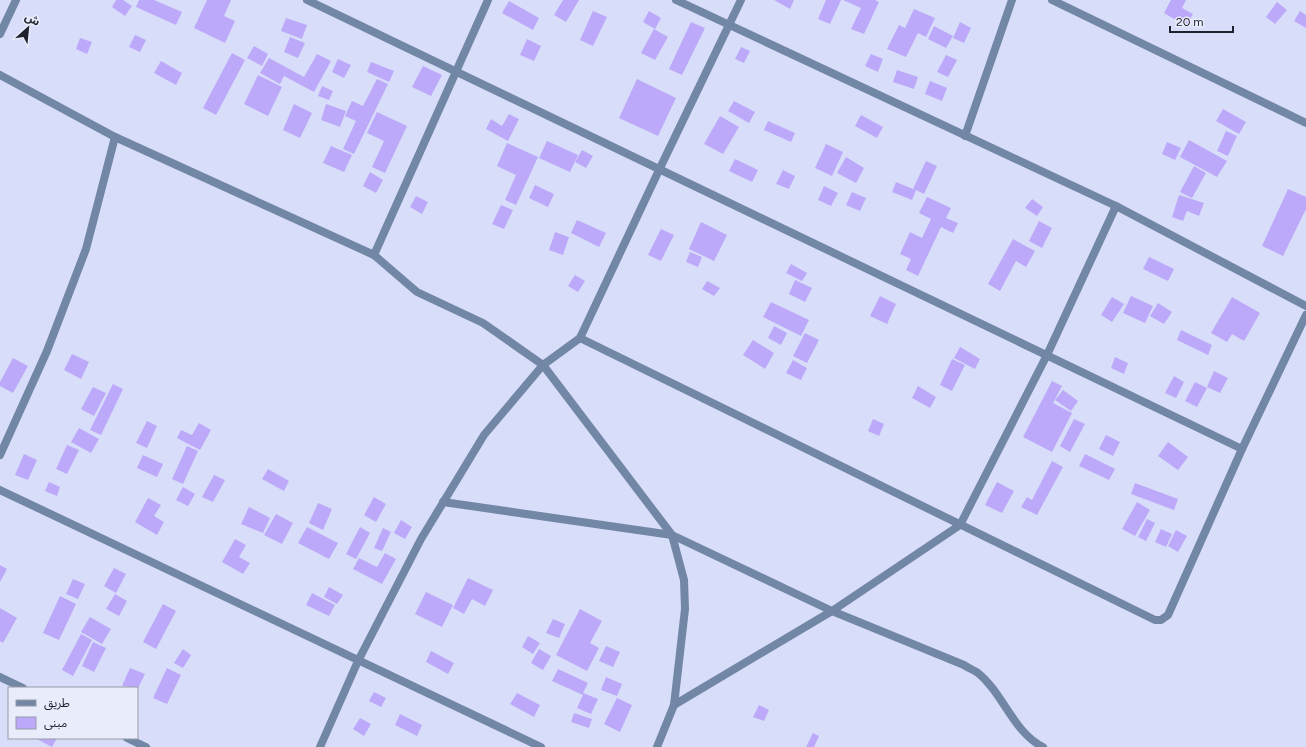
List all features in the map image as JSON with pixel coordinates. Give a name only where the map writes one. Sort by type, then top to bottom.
[{"type":"street","points":[[0,34],[16,0]]},
{"type":"street","points":[[307,0],[455,72],[660,168],[1242,449]]},
{"type":"street","points":[[374,255],[488,0]]},
{"type":"street","points":[[676,0],[1116,206],[1306,306]]},
{"type":"street","points":[[320,747],[358,662],[421,539],[484,435],[543,365],[580,338],[741,0]]},
{"type":"street","points":[[965,136],[1012,0]]},
{"type":"street","points":[[1052,0],[1306,123]]},
{"type":"street","points":[[0,75],[115,138],[374,255],[417,292],[483,324],[543,365],[672,535],[684,580],[685,609],[674,704],[657,747]]},
{"type":"street","points":[[0,455],[47,352],[86,249],[115,138]]},
{"type":"street","points":[[674,704],[832,611],[960,525],[1047,355],[1116,206]]},
{"type":"street","points":[[580,338],[1155,620],[1161,620],[1168,615],[1242,449],[1306,315]]},
{"type":"street","points":[[0,490],[358,662],[541,747]]},
{"type":"street","points":[[443,502],[672,535],[832,611],[964,665],[977,673],[986,682],[1028,736],[1035,743],[1043,747]]},
{"type":"street","points":[[0,677],[21,687]]},
{"type":"street","points":[[129,739],[146,747]]},
{"type":"building","points":[[116,0],[123,0],[132,6],[125,16],[112,7]]},
{"type":"building","points":[[139,0],[154,0],[182,12],[176,25],[136,7]]},
{"type":"building","points":[[207,0],[231,0],[224,16],[235,21],[225,43],[194,28]]},
{"type":"building","points":[[563,0],[579,0],[566,22],[554,15]]},
{"type":"building","points":[[774,0],[794,0],[790,9]]},
{"type":"building","points":[[826,0],[841,0],[830,24],[818,19]]},
{"type":"building","points":[[843,0],[875,0],[879,2],[864,34],[851,29],[861,8]]},
{"type":"building","points":[[1171,0],[1186,0],[1182,8],[1193,14],[1186,26],[1164,13]]},
{"type":"building","points":[[509,1],[539,18],[533,30],[502,13]]},
{"type":"building","points":[[1277,2],[1287,10],[1275,24],[1266,17]]},
{"type":"building","points":[[914,9],[935,18],[926,37],[918,33],[906,57],[887,49],[899,25],[905,28]]},
{"type":"building","points":[[593,11],[607,17],[593,46],[580,40]]},
{"type":"building","points":[[649,11],[661,18],[655,29],[643,22]]},
{"type":"building","points":[[1300,11],[1306,15],[1306,28],[1294,21]]},
{"type":"building","points":[[286,18],[307,25],[302,39],[281,31]]},
{"type":"building","points":[[691,22],[705,28],[682,75],[669,69]]},
{"type":"building","points":[[960,22],[971,28],[964,43],[953,38]]},
{"type":"building","points":[[934,26],[953,36],[946,48],[928,39]]},
{"type":"building","points":[[654,29],[668,37],[655,60],[641,53]]},
{"type":"building","points":[[135,35],[146,40],[140,52],[129,47]]},
{"type":"building","points":[[290,37],[305,43],[298,58],[284,52]]},
{"type":"building","points":[[80,38],[92,42],[87,54],[76,49]]},
{"type":"building","points":[[527,39],[541,46],[534,61],[520,55]]},
{"type":"building","points":[[254,46],[268,54],[262,66],[247,58]]},
{"type":"building","points":[[741,47],[750,51],[744,63],[735,59]]},
{"type":"building","points":[[232,53],[245,60],[216,115],[203,108]]},
{"type":"building","points":[[317,54],[331,61],[314,92],[284,76],[280,84],[260,73],[269,58],[304,77]]},
{"type":"building","points":[[871,54],[883,59],[878,72],[865,66]]},
{"type":"building","points":[[946,55],[957,60],[948,77],[937,72]]},
{"type":"building","points":[[338,59],[351,65],[344,78],[332,72]]},
{"type":"building","points":[[161,61],[182,73],[176,85],[154,73]]},
{"type":"building","points":[[371,62],[394,71],[389,82],[367,72]]},
{"type":"building","points":[[423,66],[442,75],[431,96],[412,87]]},
{"type":"building","points":[[897,70],[918,77],[914,89],[893,82]]},
{"type":"building","points":[[258,75],[282,87],[268,116],[244,104]]},
{"type":"building","points":[[377,79],[388,84],[354,154],[343,149],[356,121],[345,116],[352,101],[363,106]]},
{"type":"building","points":[[637,79],[676,98],[658,136],[619,118]]},
{"type":"building","points":[[930,81],[947,88],[942,101],[925,94]]},
{"type":"building","points":[[322,86],[333,91],[329,100],[318,96]]},
{"type":"building","points":[[734,101],[755,112],[749,123],[728,111]]},
{"type":"building","points":[[294,104],[312,113],[300,138],[283,130]]},
{"type":"building","points":[[326,104],[346,111],[340,127],[321,120]]},
{"type":"building","points":[[1223,109],[1246,122],[1239,134],[1216,121]]},
{"type":"building","points":[[377,112],[407,126],[385,173],[372,167],[384,141],[367,133]]},
{"type":"building","points":[[509,114],[519,119],[508,141],[486,129],[491,119],[502,126]]},
{"type":"building","points":[[861,115],[883,127],[877,138],[855,126]]},
{"type":"building","points":[[720,116],[739,127],[723,154],[704,144]]},
{"type":"building","points":[[768,121],[795,133],[791,142],[764,130]]},
{"type":"building","points":[[1226,131],[1237,136],[1228,156],[1217,151]]},
{"type":"building","points":[[1189,140],[1227,161],[1217,177],[1180,157]]},
{"type":"building","points":[[547,141],[578,155],[570,172],[539,158]]},
{"type":"building","points":[[1167,142],[1181,148],[1175,160],[1162,154]]},
{"type":"building","points":[[507,143],[538,157],[516,205],[505,200],[516,175],[497,166]]},
{"type":"building","points":[[826,144],[843,152],[832,176],[815,168]]},
{"type":"building","points":[[331,146],[352,155],[344,172],[323,163]]},
{"type":"building","points":[[582,150],[593,156],[586,168],[575,162]]},
{"type":"building","points":[[846,157],[864,168],[856,183],[837,173]]},
{"type":"building","points":[[735,159],[758,170],[752,182],[729,171]]},
{"type":"building","points":[[926,161],[937,166],[924,194],[916,190],[912,200],[892,192],[896,182],[913,189]]},
{"type":"building","points":[[1194,166],[1206,173],[1192,198],[1180,192]]},
{"type":"building","points":[[783,170],[795,176],[789,189],[776,184]]},
{"type":"building","points":[[370,172],[383,180],[376,193],[363,186]]},
{"type":"building","points":[[535,185],[554,194],[548,207],[529,198]]},
{"type":"building","points":[[824,186],[838,193],[831,206],[818,200]]},
{"type":"building","points":[[1288,189],[1306,197],[1306,209],[1283,256],[1262,246]]},
{"type":"building","points":[[852,192],[866,198],[860,211],[846,205]]},
{"type":"building","points":[[1179,195],[1204,203],[1199,216],[1187,211],[1183,221],[1172,217]]},
{"type":"building","points":[[416,196],[428,202],[422,214],[410,207]]},
{"type":"building","points":[[927,197],[951,208],[946,218],[958,223],[953,233],[941,227],[918,276],[906,270],[911,259],[900,254],[910,232],[922,238],[931,219],[919,213]]},
{"type":"building","points":[[1032,199],[1043,207],[1037,216],[1025,208]]},
{"type":"building","points":[[501,205],[513,210],[504,229],[492,224]]},
{"type":"building","points":[[577,220],[606,233],[599,247],[571,233]]},
{"type":"building","points":[[1039,221],[1052,228],[1042,248],[1029,241]]},
{"type":"building","points":[[701,222],[727,235],[714,261],[689,249]]},
{"type":"building","points":[[661,229],[674,235],[661,261],[648,255]]},
{"type":"building","points":[[555,232],[569,237],[563,255],[549,250]]},
{"type":"building","points":[[1013,239],[1035,251],[1026,267],[1016,261],[1000,291],[988,284]]},
{"type":"building","points":[[690,252],[702,257],[698,267],[686,262]]},
{"type":"building","points":[[1149,257],[1174,269],[1168,281],[1143,269]]},
{"type":"building","points":[[791,264],[807,273],[802,281],[786,273]]},
{"type":"building","points":[[575,275],[585,281],[578,292],[568,286]]},
{"type":"building","points":[[795,280],[812,288],[805,302],[789,294]]},
{"type":"building","points":[[707,281],[720,288],[714,296],[702,289]]},
{"type":"building","points":[[880,296],[896,304],[887,324],[870,316]]},
{"type":"building","points":[[1131,296],[1153,306],[1145,323],[1123,313]]},
{"type":"building","points":[[1112,297],[1124,304],[1112,322],[1101,315]]},
{"type":"building","points":[[1232,297],[1260,313],[1244,341],[1232,334],[1227,342],[1211,333]]},
{"type":"building","points":[[771,302],[809,320],[801,336],[763,317]]},
{"type":"building","points":[[1158,303],[1172,312],[1164,324],[1150,316]]},
{"type":"building","points":[[774,326],[787,333],[781,345],[768,338]]},
{"type":"building","points":[[1181,330],[1212,345],[1208,355],[1177,340]]},
{"type":"building","points":[[805,333],[819,340],[807,363],[793,356]]},
{"type":"building","points":[[753,340],[774,353],[765,369],[743,355]]},
{"type":"building","points":[[960,347],[980,359],[975,369],[954,358]]},
{"type":"building","points":[[72,354],[89,362],[81,379],[64,370]]},
{"type":"building","points":[[1115,357],[1128,363],[1124,374],[1111,368]]},
{"type":"building","points":[[13,358],[28,366],[13,393],[0,386],[0,382]]},
{"type":"building","points":[[952,359],[965,365],[952,391],[940,385]]},
{"type":"building","points":[[793,360],[807,368],[801,380],[786,373]]},
{"type":"building","points":[[1214,371],[1228,378],[1220,393],[1207,387]]},
{"type":"building","points":[[1174,376],[1184,382],[1176,398],[1165,393]]},
{"type":"building","points":[[1052,381],[1062,386],[1053,403],[1072,413],[1052,452],[1023,437]]},
{"type":"building","points":[[1195,382],[1207,388],[1197,407],[1185,401]]},
{"type":"building","points":[[113,384],[123,389],[101,435],[90,430]]},
{"type":"building","points":[[918,386],[936,397],[930,408],[912,398]]},
{"type":"building","points":[[93,387],[106,393],[94,416],[81,409]]},
{"type":"building","points":[[1063,390],[1078,401],[1071,411],[1055,400]]},
{"type":"building","points":[[873,419],[884,424],[879,436],[868,431]]},
{"type":"building","points":[[1074,419],[1085,424],[1070,452],[1060,446]]},
{"type":"building","points":[[147,421],[157,426],[147,448],[136,443]]},
{"type":"building","points":[[199,423],[211,430],[200,450],[177,438],[181,430],[192,435]]},
{"type":"building","points":[[79,428],[99,439],[91,453],[71,442]]},
{"type":"building","points":[[1106,435],[1120,442],[1113,456],[1099,449]]},
{"type":"building","points":[[1168,442],[1188,457],[1178,470],[1158,456]]},
{"type":"building","points":[[67,445],[79,450],[67,474],[56,469]]},
{"type":"building","points":[[187,446],[198,451],[183,484],[172,479]]},
{"type":"building","points":[[24,454],[37,460],[28,480],[15,475]]},
{"type":"building","points":[[1085,454],[1115,469],[1109,480],[1079,466]]},
{"type":"building","points":[[143,455],[163,464],[157,477],[137,468]]},
{"type":"building","points":[[1052,461],[1063,467],[1037,515],[1021,507],[1027,497],[1032,500]]},
{"type":"building","points":[[268,469],[289,481],[284,491],[262,479]]},
{"type":"building","points":[[214,475],[225,480],[213,502],[202,497]]},
{"type":"building","points":[[49,482],[60,487],[57,496],[45,491]]},
{"type":"building","points":[[997,482],[1014,491],[1002,513],[985,505]]},
{"type":"building","points":[[1135,483],[1178,499],[1174,510],[1131,494]]},
{"type":"building","points":[[183,487],[195,494],[188,506],[176,500]]},
{"type":"building","points":[[374,497],[386,504],[376,522],[364,515]]},
{"type":"building","points":[[148,498],[161,505],[154,516],[164,522],[157,535],[135,522]]},
{"type":"building","points":[[1137,502],[1150,510],[1135,536],[1122,529]]},
{"type":"building","points":[[318,503],[332,509],[323,530],[309,523]]},
{"type":"building","points":[[249,507],[270,518],[263,533],[241,524]]},
{"type":"building","points":[[276,514],[293,523],[282,544],[264,535]]},
{"type":"building","points":[[1147,519],[1155,523],[1146,541],[1138,537]]},
{"type":"building","points":[[401,520],[412,527],[405,539],[394,533]]},
{"type":"building","points":[[307,527],[338,543],[329,559],[298,543]]},
{"type":"building","points":[[360,527],[370,533],[356,559],[346,554]]},
{"type":"building","points":[[383,528],[391,532],[382,551],[374,548]]},
{"type":"building","points":[[1161,529],[1172,534],[1166,547],[1155,542]]},
{"type":"building","points":[[1176,530],[1187,536],[1178,552],[1168,546]]},
{"type":"building","points":[[235,539],[246,545],[239,557],[250,563],[243,574],[222,562]]},
{"type":"building","points":[[385,553],[396,559],[382,584],[353,569],[359,558],[377,567]]},
{"type":"building","points":[[0,565],[7,569],[0,582]]},
{"type":"building","points":[[114,568],[126,574],[116,593],[104,586]]},
{"type":"building","points":[[468,578],[493,590],[485,606],[472,599],[464,614],[453,608]]},
{"type":"building","points":[[73,579],[85,584],[78,599],[66,594]]},
{"type":"building","points":[[329,587],[343,595],[337,604],[324,597]]},
{"type":"building","points":[[426,592],[453,605],[442,627],[415,614]]},
{"type":"building","points":[[312,593],[335,605],[329,616],[306,605]]},
{"type":"building","points":[[115,594],[127,601],[119,616],[106,609]]},
{"type":"building","points":[[60,596],[76,604],[59,640],[43,633]]},
{"type":"building","points":[[163,604],[176,611],[156,649],[143,642]]},
{"type":"building","points":[[0,608],[17,618],[3,643],[0,641]]},
{"type":"building","points":[[580,609],[602,621],[590,643],[599,648],[587,671],[556,655]]},
{"type":"building","points":[[90,617],[111,629],[102,644],[81,632]]},
{"type":"building","points":[[553,619],[565,624],[559,638],[546,633]]},
{"type":"building","points":[[81,634],[92,640],[73,676],[62,670]]},
{"type":"building","points":[[528,636],[540,643],[533,654],[522,647]]},
{"type":"building","points":[[93,642],[106,648],[94,672],[82,666]]},
{"type":"building","points":[[606,646],[620,652],[613,667],[599,661]]},
{"type":"building","points":[[183,649],[191,655],[183,668],[174,663]]},
{"type":"building","points":[[539,649],[551,656],[543,670],[531,663]]},
{"type":"building","points":[[431,651],[454,663],[448,674],[426,662]]},
{"type":"building","points":[[130,668],[145,674],[138,688],[122,686]]},
{"type":"building","points":[[167,668],[181,675],[167,704],[153,698]]},
{"type":"building","points":[[558,669],[588,683],[583,693],[598,699],[591,714],[577,708],[583,695],[552,681]]},
{"type":"building","points":[[606,677],[622,684],[617,696],[601,690]]},
{"type":"building","points":[[374,692],[386,698],[381,707],[369,701]]},
{"type":"building","points":[[517,693],[540,705],[534,717],[510,704]]},
{"type":"building","points":[[617,698],[632,705],[620,732],[604,724]]},
{"type":"building","points":[[759,705],[769,710],[764,721],[753,717]]},
{"type":"building","points":[[574,713],[592,719],[589,728],[571,722]]},
{"type":"building","points":[[400,714],[422,725],[417,736],[395,725]]},
{"type":"building","points":[[360,718],[371,724],[364,736],[353,729]]},
{"type":"building","points":[[813,733],[819,736],[814,747],[806,747]]},
{"type":"building","points":[[37,739],[56,739],[52,747]]}]
